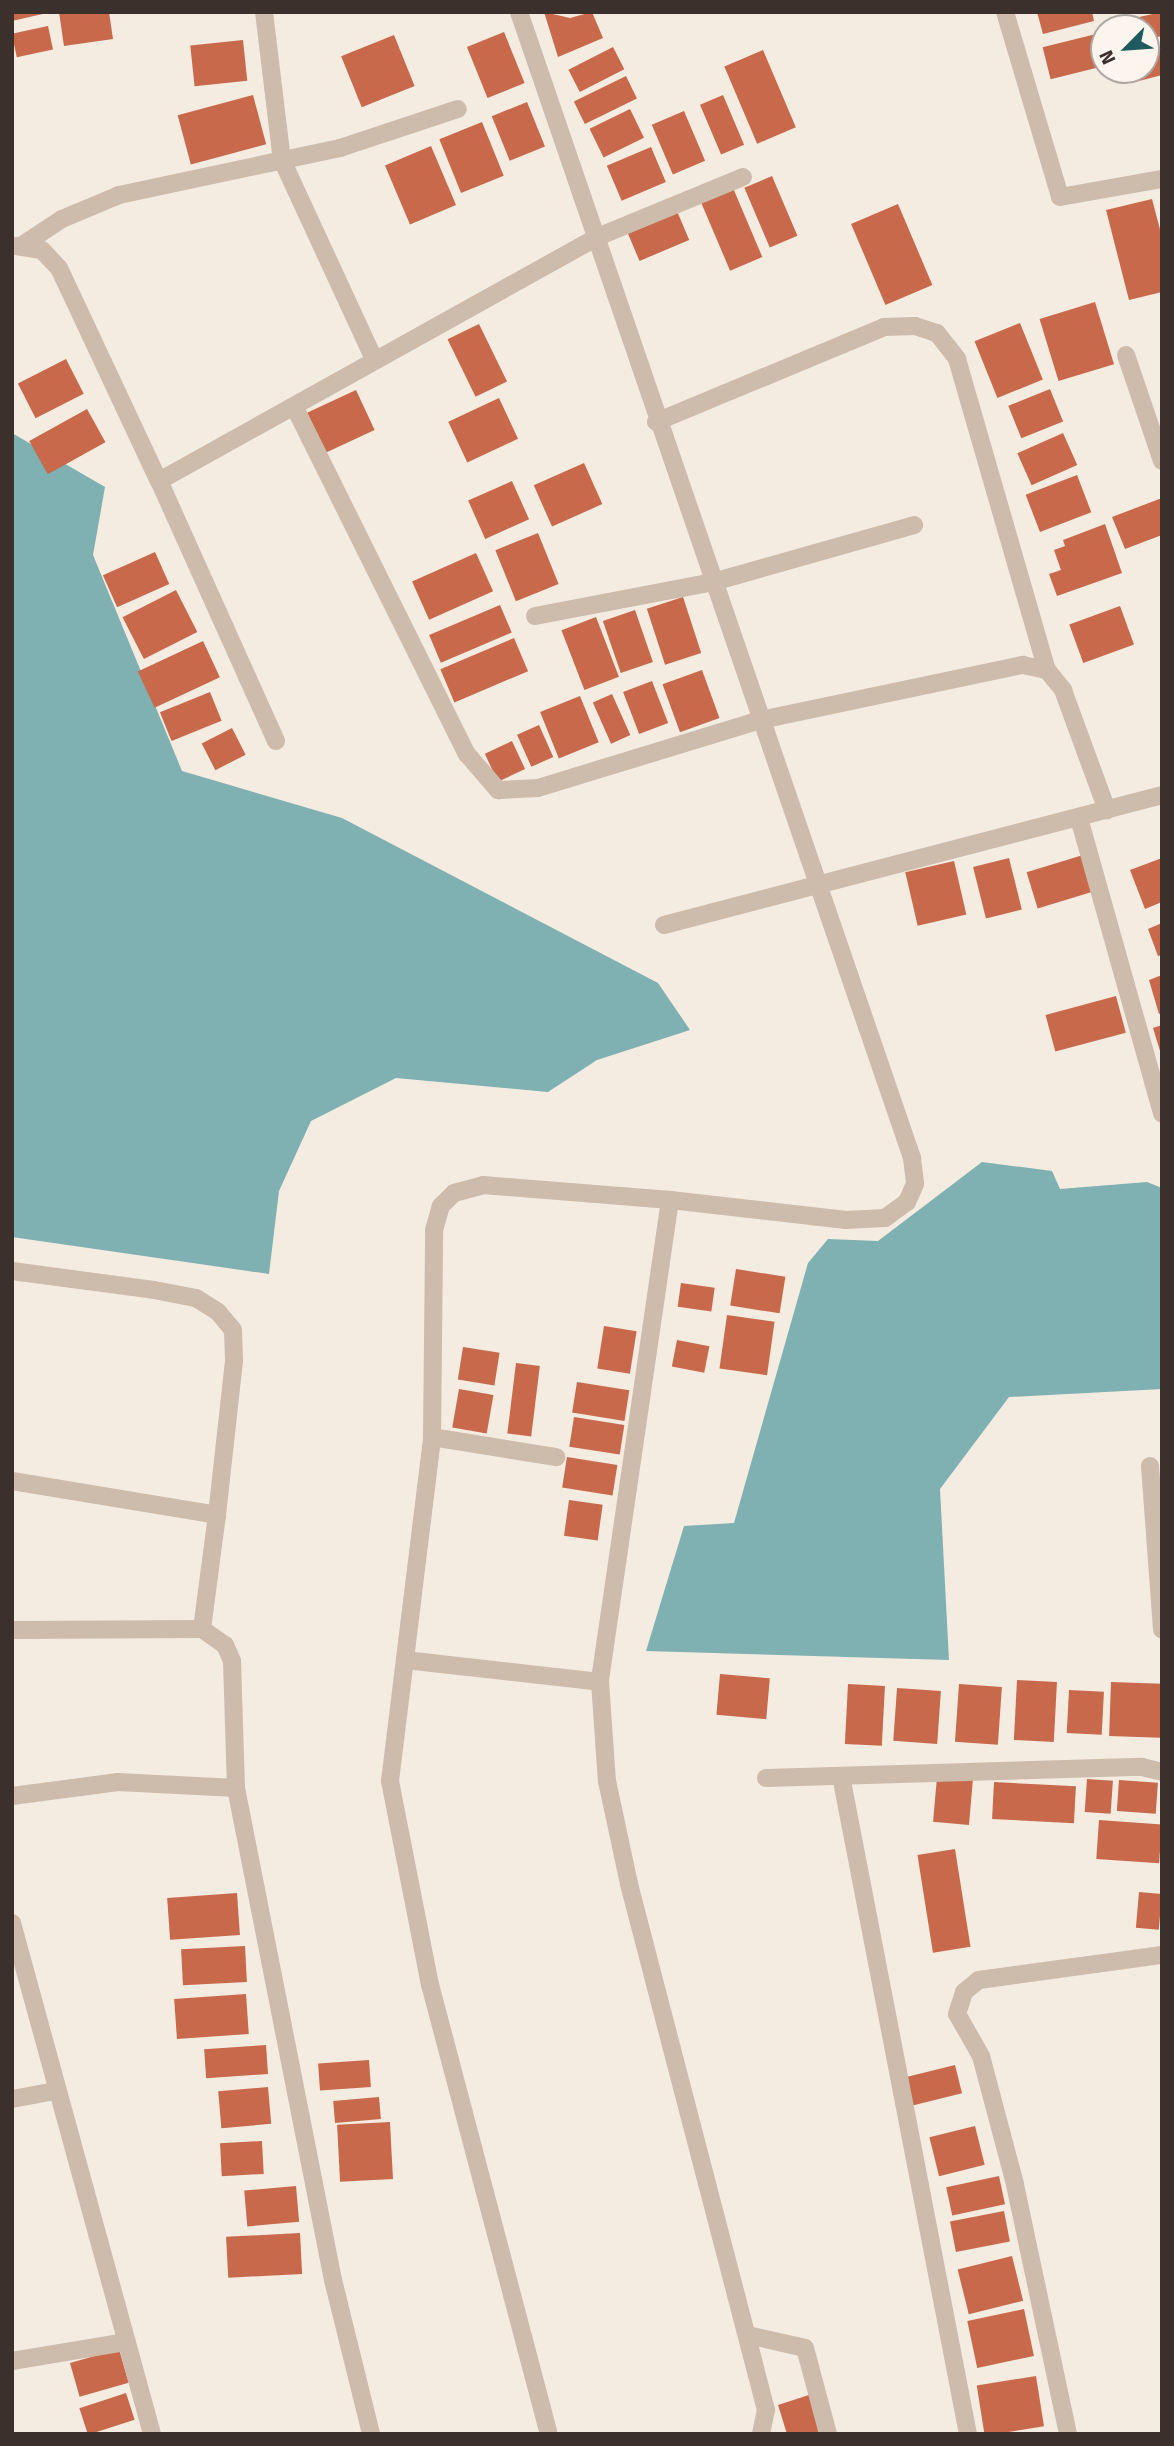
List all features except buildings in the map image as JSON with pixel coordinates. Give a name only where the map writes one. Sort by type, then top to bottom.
[{"type":"street","points":[[264,12],[282,160],[375,360]]},
{"type":"street","points":[[519,12],[656,422],[912,1158],[915,1184],[907,1202],[885,1218],[846,1220],[670,1200],[483,1185],[454,1193],[441,1206],[434,1230],[432,1437],[405,1660],[391,1748],[396,1821],[430,1985],[543,2433]]},
{"type":"street","points":[[1005,12],[1060,197],[1162,179]]},
{"type":"street","points":[[17,246],[62,219],[119,195],[282,160],[458,110]]},
{"type":"street","points":[[159,481],[595,238],[743,177]]},
{"type":"street","points":[[17,246],[43,250],[59,268],[276,741]]},
{"type":"street","points":[[656,422],[884,327],[915,326],[937,333],[957,359],[1047,670],[1086,740],[1107,810]]},
{"type":"street","points":[[1126,355],[1162,461]]},
{"type":"street","points":[[294,406],[467,754],[498,790],[538,788],[761,720],[984,671],[1047,670]]},
{"type":"street","points":[[535,616],[713,582],[914,525]]},
{"type":"street","points":[[664,925],[818,882],[1162,795]]},
{"type":"street","points":[[1079,818],[1162,1114]]},
{"type":"street","points":[[670,1200],[600,1682],[607,1781],[629,1884],[766,2410],[761,2434]]},
{"type":"street","points":[[12,1271],[196,1298],[218,1312],[233,1330],[234,1361],[202,1629]]},
{"type":"street","points":[[432,1437],[556,1457]]},
{"type":"street","points":[[1150,1466],[1162,1630]]},
{"type":"street","points":[[12,1481],[217,1515]]},
{"type":"street","points":[[12,1630],[202,1629],[225,1645],[232,1661],[236,1788],[332,2280],[372,2434]]},
{"type":"street","points":[[405,1660],[600,1682]]},
{"type":"street","points":[[766,1778],[1142,1767],[1162,1772]]},
{"type":"street","points":[[841,1776],[968,2434]]},
{"type":"street","points":[[12,1796],[118,1782],[236,1788]]},
{"type":"street","points":[[12,1923],[15,1948],[152,2434]]},
{"type":"street","points":[[1068,2434],[1012,2171],[981,2056],[957,2014],[964,1992],[979,1980],[1162,1955]]},
{"type":"street","points":[[12,2099],[55,2091]]},
{"type":"street","points":[[748,2335],[804,2348],[828,2434]]},
{"type":"street","points":[[12,2361],[126,2342]]},
{"type":"water","points":[[12,433],[105,487],[93,555],[182,771],[342,818],[658,983],[690,1030],[597,1060],[548,1092],[396,1078],[311,1121],[279,1191],[269,1274],[12,1237]]},
{"type":"water","points":[[982,1162],[1052,1171],[1060,1189],[1147,1182],[1162,1188],[1162,1389],[1009,1397],[940,1489],[949,1660],[646,1651],[684,1526],[734,1523],[808,1263],[828,1239],[878,1241]]}]
